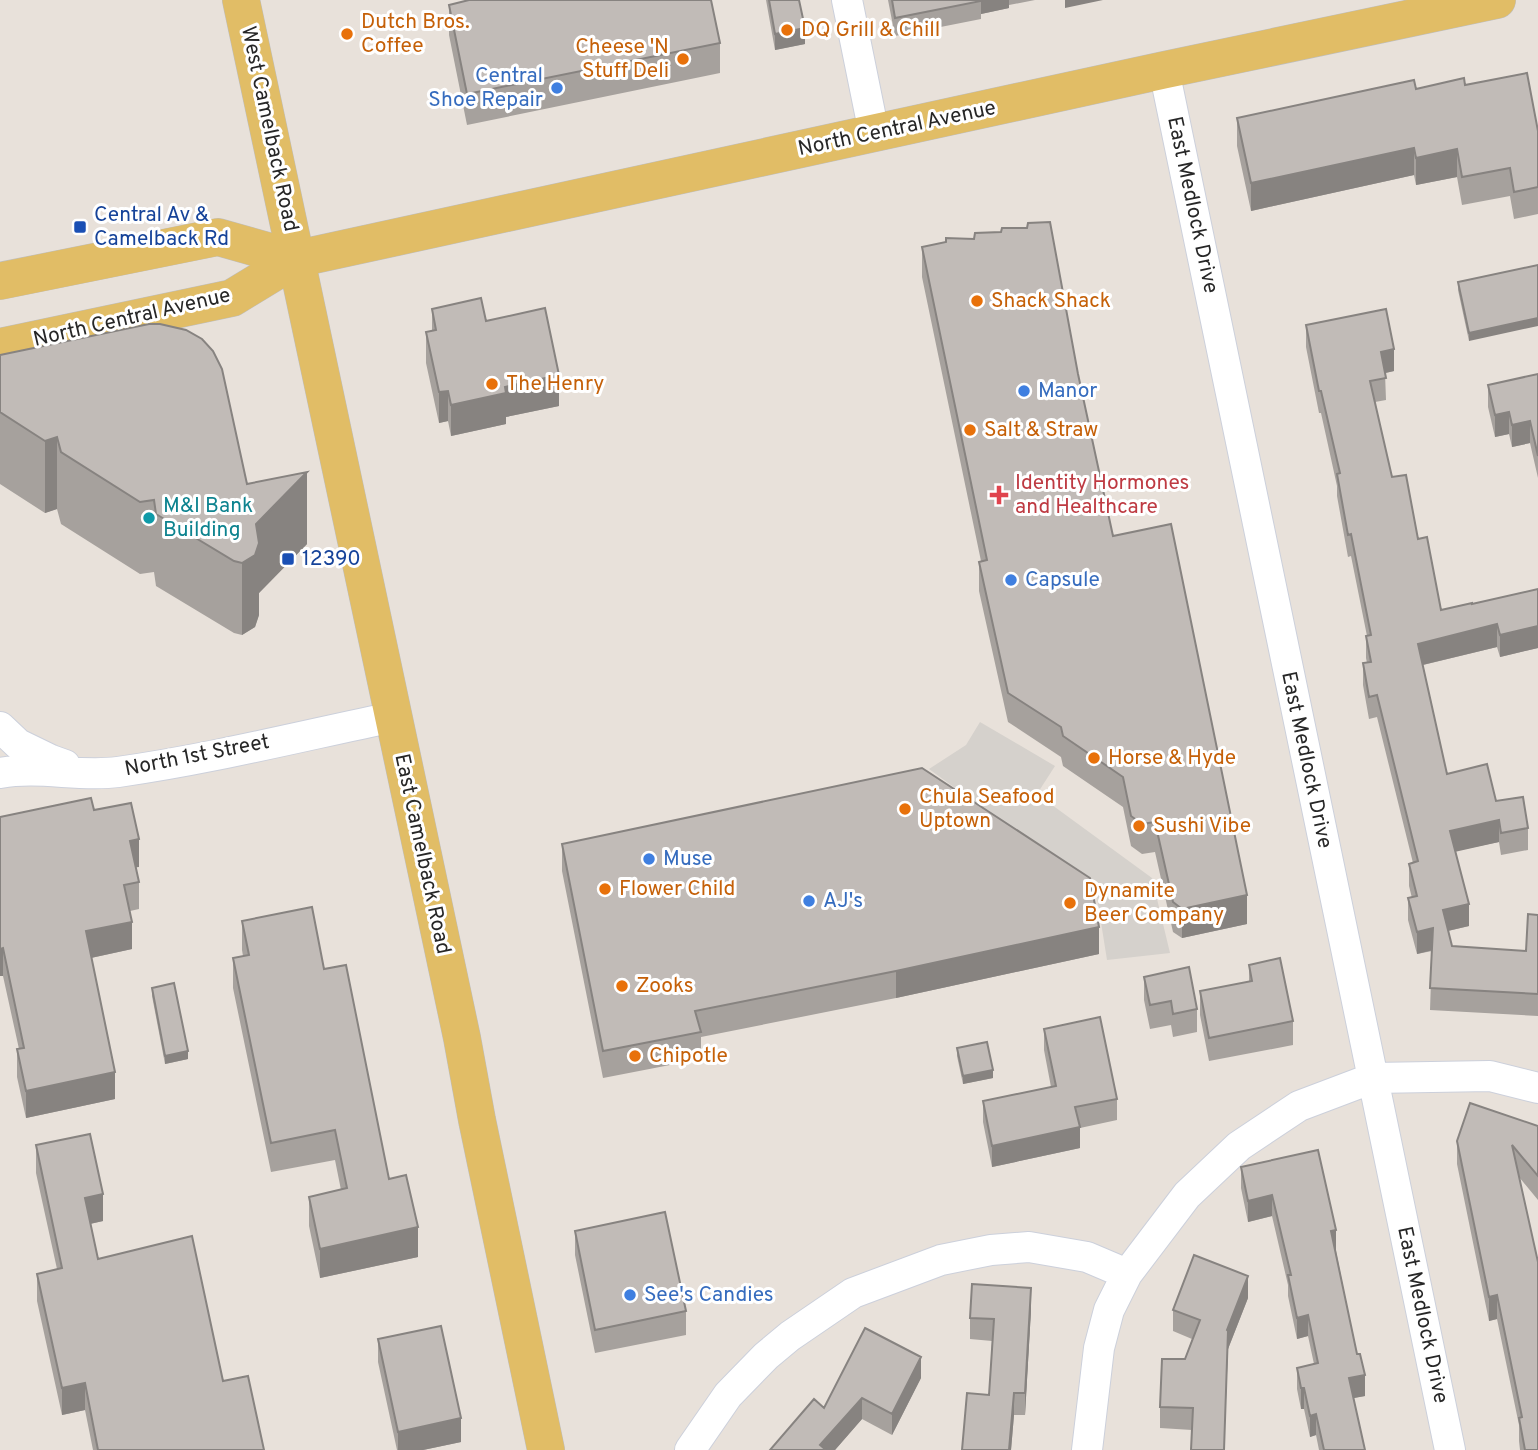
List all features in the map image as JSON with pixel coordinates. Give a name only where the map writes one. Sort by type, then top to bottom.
[{"type":"main road","name":"West Camelback Road","points":[[241,0],[296,259]]},
{"type":"main road","name":"North Central Avenue","points":[[0,347],[232,298],[296,259],[1164,70],[1430,7],[1497,0]]},
{"type":"main road","name":"North Central Avenue","points":[[0,281],[218,237],[296,259]]},
{"type":"main road","name":"East Camelback Road","points":[[296,259],[546,1450]]},
{"type":"street","points":[[848,0],[874,133]]},
{"type":"street","name":"East Medlock Drive","points":[[1164,70],[1450,1450]]},
{"type":"street","name":"North 1st Street","points":[[0,773],[47,770],[89,774],[117,772],[198,758],[393,717]]},
{"type":"street","points":[[6,738],[51,760],[89,774]]},
{"type":"street","points":[[1087,1450],[1099,1348],[1109,1310],[1127,1274],[1187,1195],[1239,1146],[1299,1106],[1373,1078],[1490,1076],[1538,1088]]},
{"type":"street","points":[[690,1450],[728,1395],[766,1356],[790,1336],[853,1293],[942,1260],[991,1250],[1029,1247],[1087,1257],[1127,1274]]},
{"type":"shaded area","points":[[980,722],[1055,766],[1037,794],[1152,878],[1170,953],[1107,960],[1096,891],[929,769],[966,745]]},
{"type":"building","points":[[469,0],[711,0],[720,43],[467,94],[449,5]]},
{"type":"building","points":[[769,0],[799,0],[805,28],[775,34]]},
{"type":"building","points":[[892,0],[980,0],[981,1],[895,18]]},
{"type":"building","points":[[1527,73],[1538,131],[1538,187],[1514,192],[1510,168],[1462,177],[1457,149],[1416,158],[1414,148],[1251,183],[1237,118],[1414,80],[1416,89],[1464,78],[1465,85]]},
{"type":"building","points":[[1050,222],[1078,374],[1113,536],[1171,524],[1247,895],[1182,909],[1173,902],[1155,822],[1142,824],[1131,816],[1123,777],[1063,736],[1061,727],[1008,693],[979,562],[987,560],[922,247],[946,242],[946,238],[974,239],[975,233],[1001,232],[1002,228],[1027,228],[1028,223]]},
{"type":"building","points":[[1538,265],[1538,318],[1469,333],[1458,282]]},
{"type":"building","name":"The Henry","points":[[481,298],[486,321],[545,308],[559,375],[505,387],[506,393],[451,405],[448,391],[439,392],[426,332],[436,330],[432,309]]},
{"type":"building","points":[[1386,309],[1394,349],[1381,352],[1386,378],[1370,381],[1392,477],[1406,475],[1418,539],[1427,537],[1441,610],[1538,589],[1538,626],[1500,635],[1497,624],[1418,644],[1447,774],[1487,764],[1496,801],[1523,797],[1528,828],[1501,833],[1499,820],[1450,831],[1469,904],[1443,910],[1452,946],[1526,951],[1528,914],[1538,915],[1538,994],[1430,988],[1433,928],[1417,932],[1408,898],[1417,896],[1409,864],[1418,861],[1377,695],[1369,697],[1363,663],[1371,662],[1366,636],[1371,635],[1351,534],[1348,535],[1337,474],[1340,473],[1319,391],[1306,325]]},
{"type":"building","points":[[149,324],[186,330],[202,339],[213,351],[222,369],[247,484],[307,472],[256,524],[259,543],[255,555],[242,563],[234,561],[156,514],[154,500],[140,502],[61,452],[57,437],[45,441],[0,412],[0,355]]},
{"type":"building","points":[[1538,374],[1538,456],[1530,421],[1512,425],[1509,412],[1495,415],[1488,385]]},
{"type":"building","points":[[922,768],[1090,878],[1099,927],[695,1011],[701,1032],[603,1051],[562,844]]},
{"type":"building","points":[[91,798],[94,810],[131,803],[139,839],[130,841],[139,882],[124,885],[132,922],[86,931],[115,1072],[26,1091],[17,1049],[24,1048],[3,948],[0,949],[0,817]]},
{"type":"building","points":[[312,907],[324,969],[346,965],[389,1179],[406,1175],[418,1227],[320,1249],[309,1197],[347,1188],[335,1130],[271,1143],[233,958],[249,955],[242,921]]},
{"type":"building","points":[[1280,958],[1293,1021],[1209,1038],[1200,991],[1252,981],[1249,965]]},
{"type":"building","points":[[1189,967],[1197,1009],[1173,1014],[1171,1001],[1150,1005],[1144,977]]},
{"type":"building","points":[[174,983],[188,1051],[165,1056],[152,988]]},
{"type":"building","points":[[1100,1017],[1117,1099],[1075,1107],[1080,1127],[992,1146],[983,1101],[1056,1086],[1044,1029]]},
{"type":"building","points":[[987,1042],[993,1070],[963,1076],[957,1048]]},
{"type":"building","points":[[1470,1103],[1538,1126],[1538,1176],[1512,1145],[1538,1262],[1538,1450],[1525,1450],[1519,1418],[1522,1417],[1497,1295],[1489,1297],[1457,1141]]},
{"type":"building","points":[[90,1134],[103,1194],[85,1198],[98,1259],[192,1236],[223,1381],[248,1376],[264,1450],[98,1450],[85,1383],[62,1388],[37,1274],[62,1268],[36,1145]]},
{"type":"building","points":[[1318,1150],[1336,1230],[1331,1231],[1357,1354],[1360,1354],[1365,1375],[1349,1378],[1365,1450],[1324,1450],[1316,1414],[1310,1416],[1297,1368],[1318,1363],[1308,1315],[1297,1318],[1288,1275],[1291,1275],[1272,1195],[1248,1201],[1241,1167]]},
{"type":"building","name":"See's Candies","points":[[665,1212],[686,1311],[595,1330],[575,1231]]},
{"type":"building","points":[[1194,1255],[1248,1276],[1227,1330],[1224,1450],[1191,1450],[1193,1408],[1160,1407],[1162,1359],[1185,1359],[1200,1320],[1173,1310]]},
{"type":"building","points":[[972,1284],[1031,1288],[1025,1393],[1014,1393],[1009,1450],[962,1450],[967,1393],[989,1395],[994,1319],[970,1318]]},
{"type":"building","points":[[441,1326],[461,1418],[398,1432],[378,1339]]},
{"type":"building","points":[[865,1328],[921,1357],[892,1414],[862,1398],[820,1445],[826,1450],[770,1450],[814,1399],[824,1408]]},
{"type":"place","name":"DQ Grill & Chill","points":[[787,30]]},
{"type":"place","name":"Dutch Bros. Coffee","points":[[347,34]]},
{"type":"place","name":"Cheese 'N Stuff Deli","points":[[683,59]]},
{"type":"place","name":"Central Shoe Repair","points":[[557,88]]},
{"type":"place","name":"Central Av & Camelback Rd","points":[[80,227]]},
{"type":"place","name":"Shack Shack","points":[[977,301]]},
{"type":"place","name":"The Henry","points":[[492,384]]},
{"type":"place","name":"Manor","points":[[1024,391]]},
{"type":"place","name":"Salt & Straw","points":[[970,430]]},
{"type":"place","name":"Identity Hormones and Healthcare","points":[[999,495]]},
{"type":"place","name":"M&I Bank Building","points":[[149,518]]},
{"type":"place","name":"12390","points":[[288,559]]},
{"type":"place","name":"Capsule","points":[[1011,580]]},
{"type":"place","name":"Horse & Hyde","points":[[1094,758]]},
{"type":"place","name":"Chula Seafood Uptown","points":[[905,809]]},
{"type":"place","name":"Sushi Vibe","points":[[1139,826]]},
{"type":"place","name":"Muse","points":[[649,859]]},
{"type":"place","name":"Flower Child","points":[[605,889]]},
{"type":"place","name":"AJ's","points":[[809,901]]},
{"type":"place","name":"Dynamite Beer Company","points":[[1070,903]]},
{"type":"place","name":"Zooks","points":[[622,986]]},
{"type":"place","name":"Chipotle","points":[[635,1056]]},
{"type":"place","name":"See's Candies","points":[[630,1295]]}]
